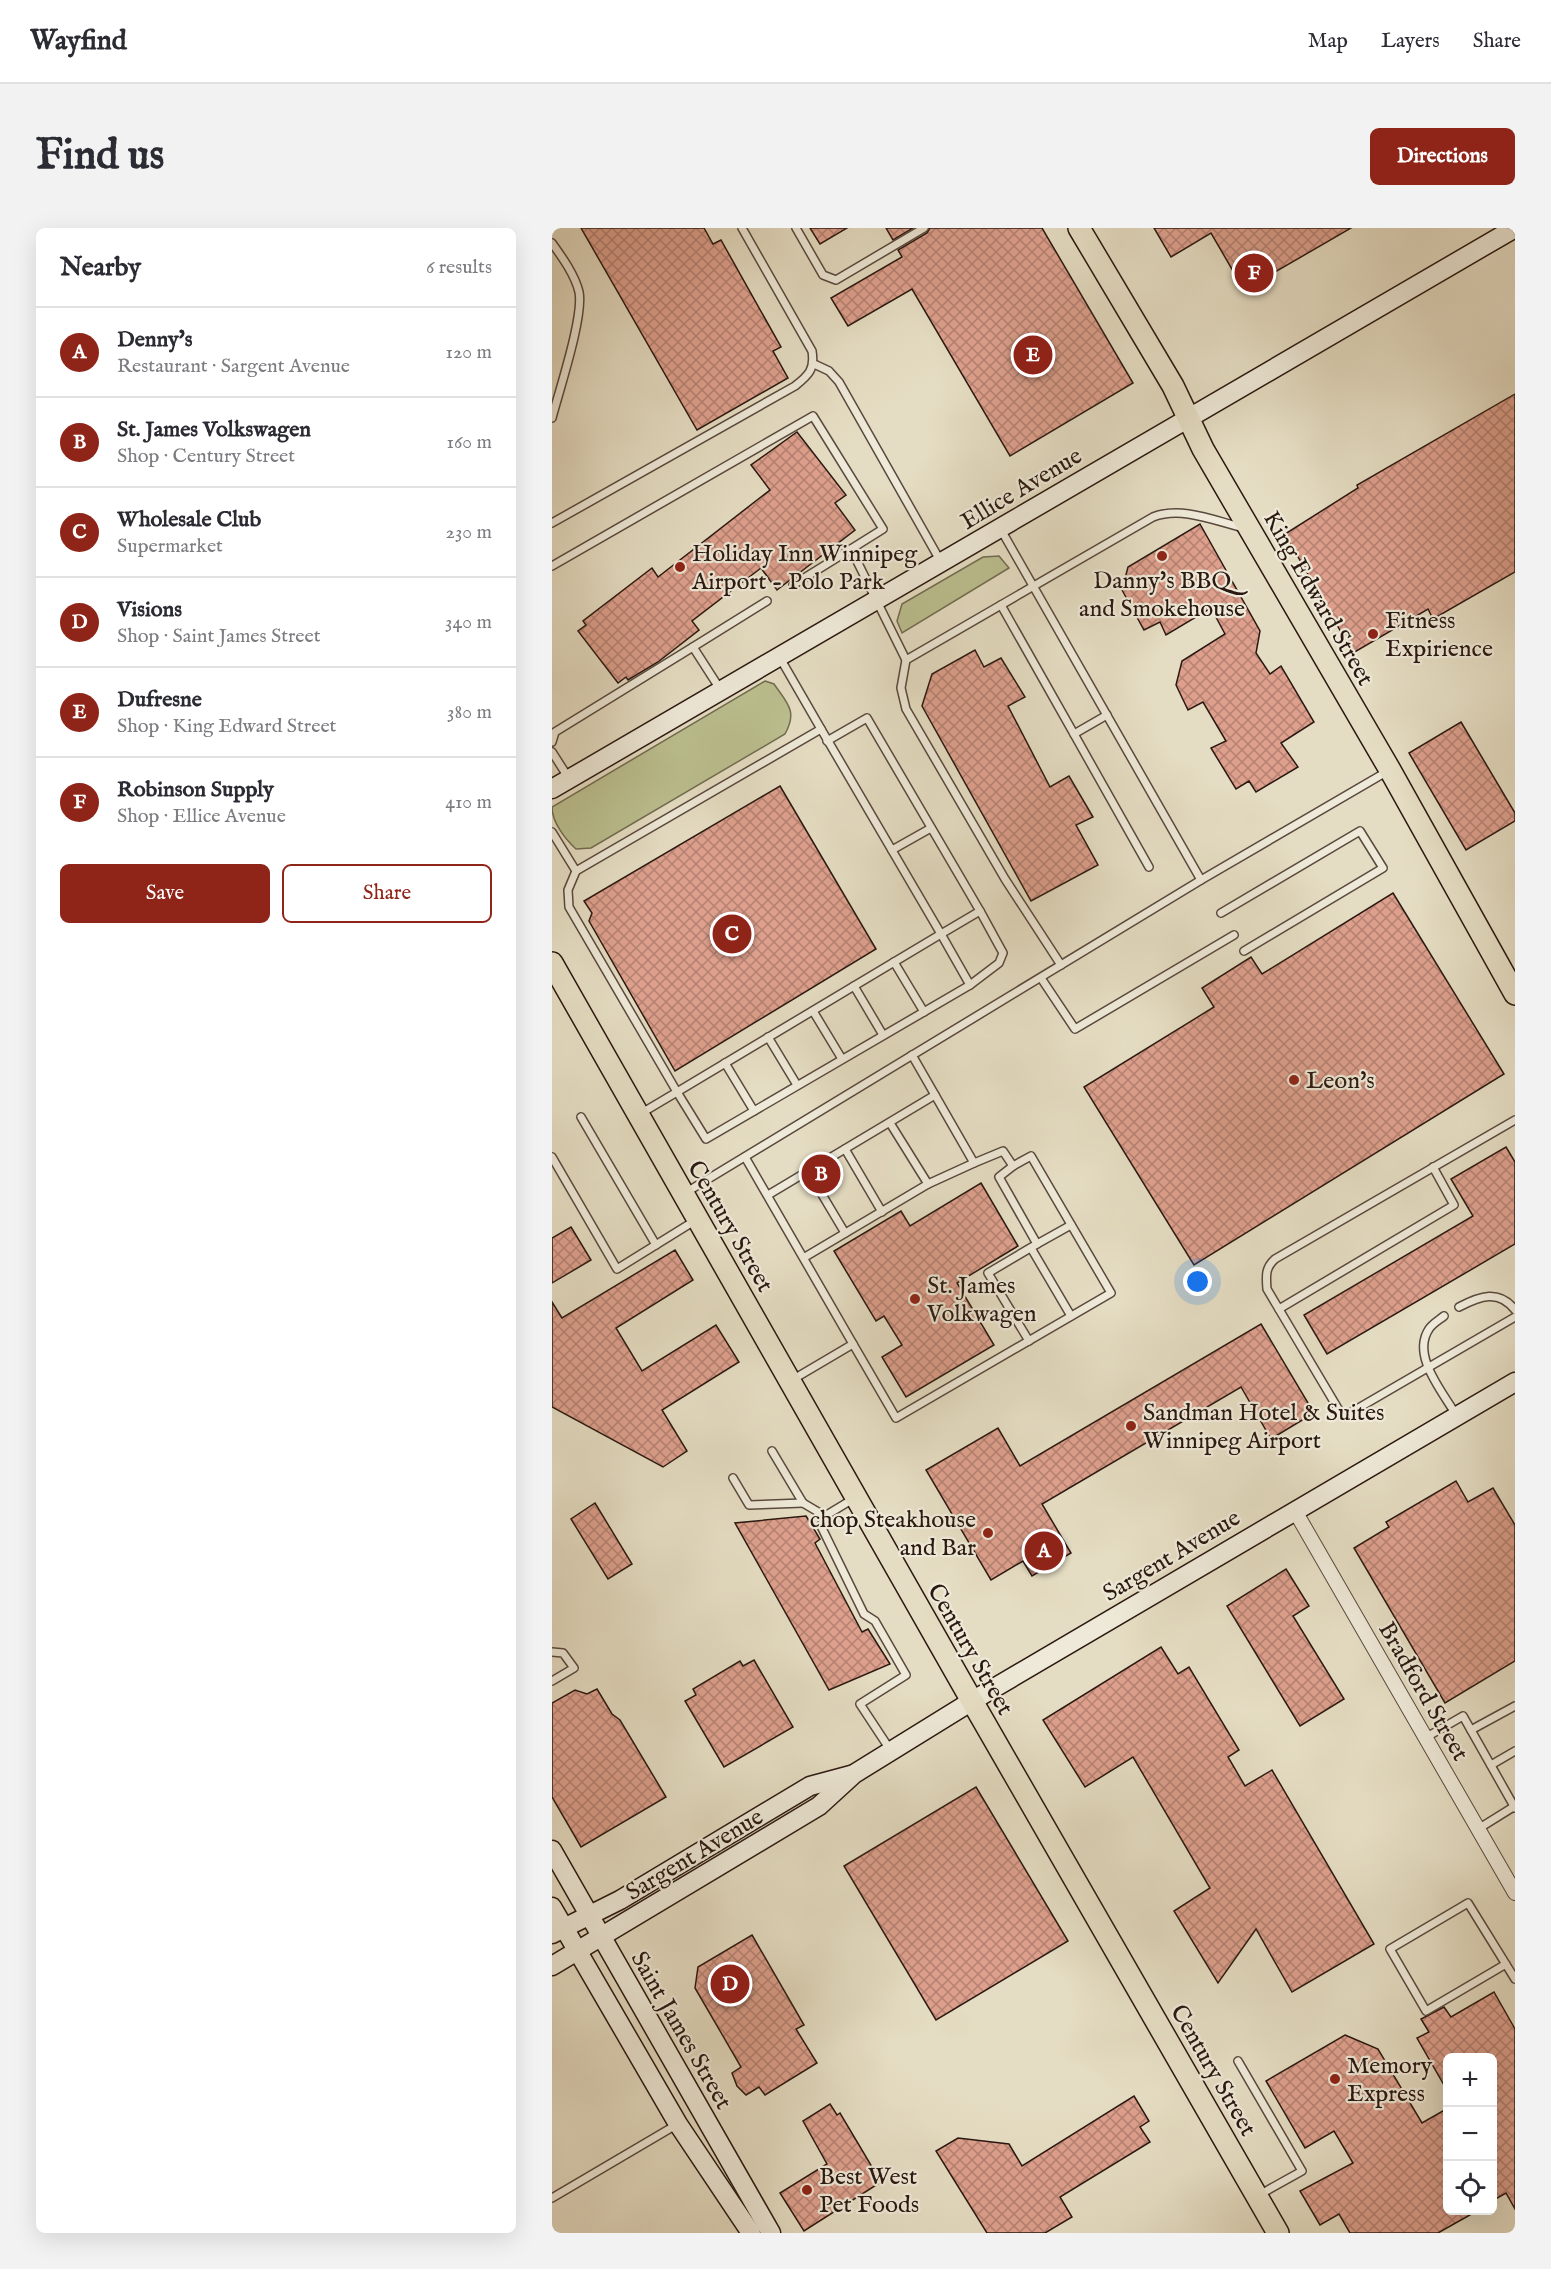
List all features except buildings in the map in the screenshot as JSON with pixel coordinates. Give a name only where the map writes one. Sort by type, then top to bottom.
[{"type":"main road","name":"King Edward Street","points":[[1079,228],[1188,416],[1203,449],[1249,530],[1390,770],[1515,994]]},
{"type":"main road","name":"Ellice Avenue","points":[[552,789],[878,601],[1188,416],[1515,228]]},
{"type":"main road","name":"Century Street","points":[[552,963],[1278,2233]]},
{"type":"main road","name":"Sargent Avenue","points":[[552,1966],[819,1806],[854,1774],[972,1701],[1515,1382]]},
{"type":"main road","name":"Sargent Avenue","points":[[558,1931],[620,1900],[810,1786],[854,1774]]},
{"type":"main road","name":"Saint James Street","points":[[552,1850],[771,2233]]},
{"type":"main road","name":"Saint James Street","points":[[552,1907],[558,1931],[577,1952],[678,2124],[751,2233]]},
{"type":"street","name":"Bradford Street","points":[[1295,1510],[1515,1893]]},
{"type":"lane","points":[[552,523],[795,386],[808,376],[814,364],[812,351],[742,228]]},
{"type":"lane","points":[[796,228],[823,275],[836,280],[924,228]]},
{"type":"lane","points":[[552,243],[564,259],[579,293],[575,333],[552,418]]},
{"type":"lane","points":[[814,364],[829,371],[839,382],[941,562]]},
{"type":"lane","points":[[552,566],[813,416],[884,529],[793,585]]},
{"type":"lane","points":[[906,660],[1167,512],[1180,512],[1249,530]]},
{"type":"lane","points":[[1000,528],[1201,880]]},
{"type":"lane","points":[[851,549],[906,660],[901,687],[906,709],[1005,879],[1061,965]]},
{"type":"lane","points":[[552,742],[553,729],[767,601]]},
{"type":"lane","points":[[1001,605],[1149,867]]},
{"type":"lane","points":[[693,647],[721,692]]},
{"type":"lane","points":[[780,658],[970,984]]},
{"type":"lane","points":[[1074,734],[1107,715]]},
{"type":"lane","points":[[820,729],[576,871],[568,890],[569,907],[706,1139],[970,984],[999,963],[1003,953],[867,718],[827,741]]},
{"type":"lane","points":[[552,752],[569,779]]},
{"type":"lane","points":[[683,1194],[1201,880],[1390,770]]},
{"type":"lane","points":[[892,850],[931,828]]},
{"type":"lane","points":[[1221,913],[1360,831],[1383,868],[1244,951]]},
{"type":"lane","points":[[552,832],[576,871]]},
{"type":"lane","points":[[639,1115],[980,911]]},
{"type":"lane","points":[[1041,978],[1075,1029],[1234,935]]},
{"type":"lane","points":[[894,962],[924,1012]]},
{"type":"lane","points":[[854,986],[883,1035]]},
{"type":"lane","points":[[813,1011],[842,1059]]},
{"type":"lane","points":[[768,1037],[797,1085]]},
{"type":"lane","points":[[912,1055],[974,1163]]},
{"type":"lane","points":[[725,1064],[754,1111]]},
{"type":"lane","points":[[768,1195],[935,1095]]},
{"type":"lane","points":[[581,1117],[656,1245]]},
{"type":"lane","points":[[1515,1120],[1269,1265],[1267,1289],[1343,1417],[1515,1317]]},
{"type":"lane","points":[[890,1123],[928,1185]]},
{"type":"lane","points":[[845,1149],[882,1212]]},
{"type":"lane","points":[[805,1257],[928,1185],[974,1163],[1004,1151],[1012,1166]]},
{"type":"lane","points":[[745,1157],[805,1257],[896,1418],[1111,1293],[1031,1156],[1012,1166],[999,1178],[1071,1316]]},
{"type":"lane","points":[[552,1157],[617,1269],[698,1219]]},
{"type":"lane","points":[[1279,1309],[1454,1205],[1433,1167]]},
{"type":"lane","points":[[808,1172],[845,1233]]},
{"type":"lane","points":[[1029,1341],[988,1273],[1071,1225]]},
{"type":"lane","points":[[1459,1307],[1492,1295],[1507,1300],[1515,1310]]},
{"type":"lane","points":[[1444,1316],[1430,1328],[1424,1342],[1424,1354],[1429,1368],[1456,1416]]},
{"type":"lane","points":[[790,1381],[853,1344]]},
{"type":"lane","points":[[772,1451],[803,1503],[825,1516]]},
{"type":"lane","points":[[733,1478],[749,1505],[803,1503]]},
{"type":"lane","points":[[856,1497],[825,1516],[820,1526],[864,1614],[875,1621],[906,1675],[860,1704],[891,1751]]},
{"type":"lane","points":[[552,1652],[562,1653],[574,1668],[552,1681]]},
{"type":"lane","points":[[1471,1730],[1515,1706]]},
{"type":"lane","points":[[1425,1738],[1463,1716],[1515,1807],[1478,1829]]},
{"type":"lane","points":[[1491,1765],[1515,1751]]},
{"type":"lane","points":[[1506,1964],[1426,2011],[1390,1950],[1468,1903],[1515,1978]]},
{"type":"lane","points":[[1238,2061],[1302,2171],[1257,2196]]},
{"type":"lane","points":[[552,2198],[678,2124]]},
{"type":"green space","points":[[999,556],[1009,568],[902,633],[897,621],[902,604],[983,557]]},
{"type":"green space","points":[[765,681],[774,684],[787,702],[791,719],[785,734],[591,848],[576,849],[564,835],[554,818],[552,807]]},
{"type":"place","name":"Robinson Supply","points":[[1254,273]]},
{"type":"place","name":"Dufresne","points":[[1033,355]]},
{"type":"place","name":"Danny's BBQ and Smokehouse","points":[[1162,556]]},
{"type":"place","name":"Holiday Inn Winnipeg Airport - Polo Park","points":[[680,567]]},
{"type":"place","name":"Fitness Expirience","points":[[1373,634]]},
{"type":"place","name":"Wholesale Club","points":[[732,934]]},
{"type":"place","name":"Leon's","points":[[1294,1080]]},
{"type":"place","name":"St. James Volkswagen","points":[[821,1174]]},
{"type":"place","name":"St. James Volkwagen","points":[[915,1299]]},
{"type":"place","name":"Sandman Hotel & Suites Winnipeg Airport","points":[[1131,1426]]},
{"type":"place","name":"chop Steakhouse and Bar","points":[[988,1533]]},
{"type":"place","name":"Denny's","points":[[1044,1551]]},
{"type":"place","name":"Visions","points":[[730,1984]]},
{"type":"place","name":"Memory Express","points":[[1335,2079]]},
{"type":"place","name":"Best West Pet Foods","points":[[807,2190]]}]
